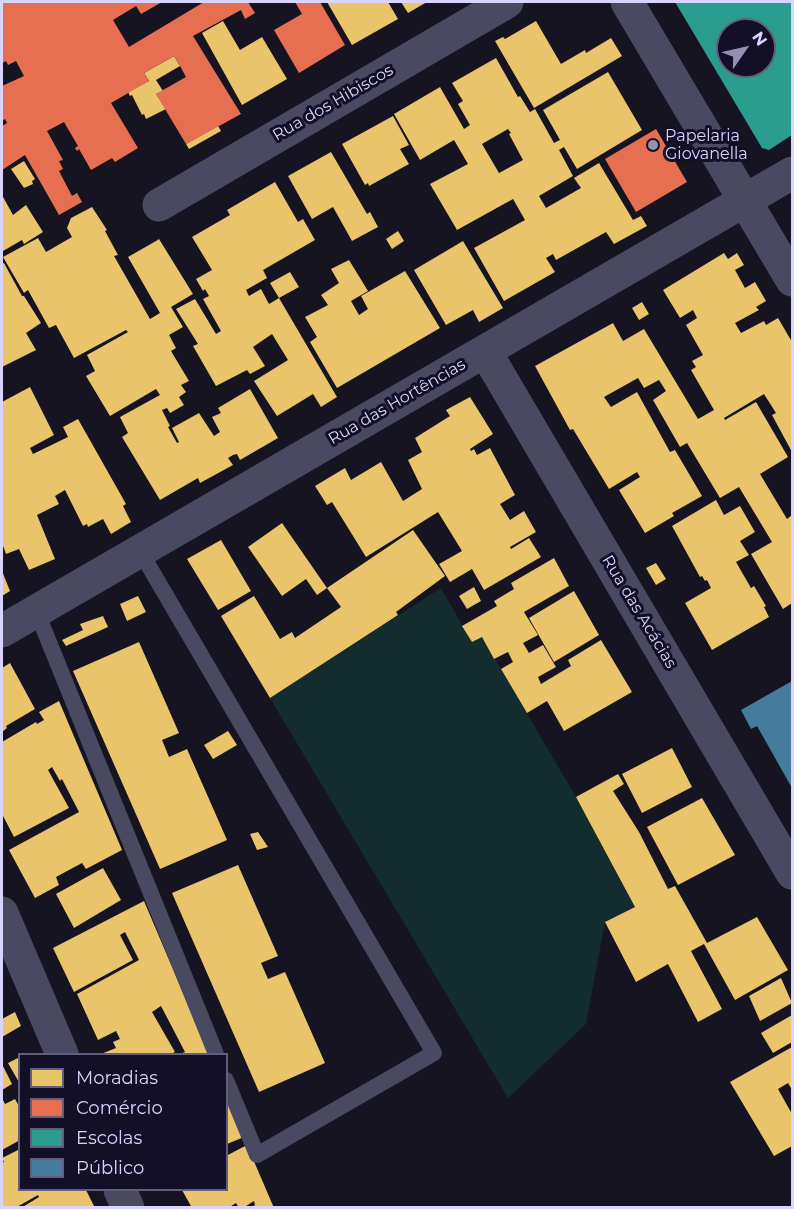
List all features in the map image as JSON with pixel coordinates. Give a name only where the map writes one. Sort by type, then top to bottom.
[{"type":"street","name":"Rua dos Hibiscos","points":[[159,205],[507,2]]},
{"type":"street","points":[[627,2],[792,280]]},
{"type":"street","name":"Rua das Hortências","points":[[2,631],[792,173]]},
{"type":"street","name":"Rua das Acácias","points":[[485,351],[792,873]]},
{"type":"street","points":[[2,913],[62,1053]]},
{"type":"street","points":[[120,1191],[128,1208]]},
{"type":"lane","points":[[140,551],[434,1053],[256,1155],[228,1085]]},
{"type":"lane","points":[[36,610],[216,1053]]},
{"type":"green space","points":[[441,588],[472,642],[482,637],[576,797],[635,907],[605,922],[586,1024],[508,1098],[270,698]]},
{"type":"building: Moradias","points":[[327,2],[388,2],[398,19],[352,45]]},
{"type":"building: Moradias","points":[[401,2],[427,2],[408,13]]},
{"type":"building: Moradias","points":[[223,21],[240,50],[262,37],[287,79],[242,105],[202,33]]},
{"type":"building: Moradias","points":[[536,21],[561,64],[611,38],[622,56],[534,108],[495,41],[503,37],[505,39]]},
{"type":"building: Moradias","points":[[174,56],[180,66],[156,80],[163,91],[156,94],[166,109],[146,119],[128,92],[149,81],[144,73]]},
{"type":"building: Moradias","points":[[496,58],[518,97],[520,96],[530,112],[535,109],[554,143],[560,140],[543,110],[608,72],[642,130],[577,169],[564,147],[559,150],[573,176],[539,196],[546,208],[581,188],[574,178],[599,163],[633,220],[641,216],[647,226],[614,244],[606,232],[556,260],[553,254],[546,258],[555,272],[504,301],[474,248],[525,220],[513,199],[457,230],[430,184],[468,164],[454,140],[420,160],[394,114],[440,87],[464,129],[470,125],[458,104],[463,101],[452,83]],"holes":[[[508,129],[511,133],[509,134],[523,160],[499,173],[482,144]]]},
{"type":"building: Moradias","points":[[393,116],[409,145],[400,149],[409,164],[369,186],[368,183],[365,185],[342,144]]},
{"type":"building: Moradias","points":[[218,126],[221,131],[189,149],[186,144]]},
{"type":"building: Moradias","points":[[331,152],[367,214],[370,212],[378,227],[352,241],[333,207],[312,219],[288,176]]},
{"type":"building: Moradias","points":[[24,161],[35,179],[32,181],[33,184],[24,188],[11,169]]},
{"type":"building: Moradias","points":[[275,182],[298,222],[303,219],[315,240],[263,270],[267,278],[246,290],[249,296],[261,289],[269,304],[279,298],[337,397],[321,407],[313,394],[277,416],[254,381],[288,360],[272,334],[253,347],[265,366],[250,374],[247,370],[216,386],[193,346],[198,344],[176,309],[195,299],[216,334],[221,331],[203,299],[209,296],[196,279],[212,270],[192,237],[230,215],[227,210]]},
{"type":"building: Moradias","points":[[2,195],[13,215],[26,205],[43,232],[24,244],[22,240],[3,251]]},
{"type":"building: Moradias","points":[[92,207],[107,230],[105,231],[118,255],[114,256],[150,319],[160,313],[128,257],[159,239],[193,294],[171,307],[183,327],[169,335],[176,348],[171,351],[189,381],[181,385],[186,392],[179,397],[184,405],[170,413],[167,408],[162,410],[177,443],[179,442],[172,428],[199,413],[214,436],[220,432],[212,417],[221,413],[218,408],[250,389],[278,438],[240,460],[237,454],[233,455],[228,458],[233,465],[200,483],[198,478],[160,500],[122,437],[128,433],[120,417],[160,395],[156,389],[110,416],[86,376],[95,371],[87,355],[128,332],[126,330],[74,358],[56,325],[49,328],[28,290],[24,293],[3,257],[38,238],[46,252],[72,237],[67,228],[71,218]]},
{"type":"building: Moradias","points":[[398,231],[404,241],[392,249],[386,239]]},
{"type":"building: Moradias","points":[[463,241],[503,308],[479,322],[473,310],[446,325],[414,270]]},
{"type":"building: Moradias","points":[[724,253],[728,259],[737,253],[744,265],[735,270],[745,288],[755,282],[766,301],[756,307],[759,310],[735,323],[741,333],[764,321],[766,325],[778,318],[792,342],[792,452],[772,415],[776,413],[764,394],[724,418],[725,420],[756,402],[788,457],[760,474],[787,519],[792,515],[792,603],[783,609],[751,554],[772,542],[739,487],[720,498],[687,443],[680,447],[653,400],[666,391],[659,380],[644,388],[638,378],[604,397],[611,407],[637,392],[670,452],[675,450],[702,496],[672,513],[674,516],[645,533],[619,490],[640,477],[637,472],[609,489],[573,429],[570,430],[535,366],[613,323],[623,341],[644,329],[698,419],[714,410],[691,370],[696,367],[692,361],[703,355],[686,325],[697,318],[693,310],[680,318],[663,290]]},
{"type":"building: Moradias","points":[[349,260],[368,291],[351,301],[359,315],[368,309],[361,296],[405,271],[440,328],[337,388],[310,342],[317,337],[305,317],[328,305],[321,295],[339,283],[331,269]]},
{"type":"building: Moradias","points":[[4,263],[22,296],[41,323],[26,333],[36,350],[2,367],[2,264]]},
{"type":"building: Moradias","points":[[290,272],[299,287],[279,298],[270,283]]},
{"type":"building: Moradias","points":[[642,302],[649,314],[639,320],[632,308]]},
{"type":"building: Moradias","points":[[30,387],[54,435],[30,448],[33,454],[68,437],[63,427],[78,419],[126,504],[123,506],[131,522],[111,534],[103,519],[88,527],[87,524],[83,526],[65,490],[55,496],[59,504],[37,515],[55,559],[29,570],[19,549],[6,554],[2,543],[2,402]]},
{"type":"building: Moradias","points":[[470,397],[493,434],[470,449],[471,451],[474,449],[477,455],[490,448],[515,495],[500,504],[510,520],[524,511],[536,532],[510,547],[511,549],[529,538],[541,557],[484,590],[472,569],[450,582],[439,564],[462,551],[438,512],[366,557],[332,502],[327,505],[315,486],[345,468],[351,480],[381,462],[403,501],[422,489],[408,460],[422,452],[415,438],[450,416],[446,410]]},
{"type":"building: Moradias","points":[[716,500],[724,515],[740,506],[755,532],[740,541],[749,555],[736,562],[751,588],[754,586],[766,606],[764,607],[769,617],[712,650],[685,603],[711,588],[707,580],[700,577],[672,526]]},
{"type":"building: Moradias","points":[[282,523],[327,588],[317,595],[306,579],[282,596],[248,547]]},
{"type":"building: Moradias","points":[[413,530],[445,576],[396,612],[398,615],[270,698],[221,616],[254,596],[280,639],[292,632],[295,638],[341,607],[327,588]]},
{"type":"building: Moradias","points":[[221,540],[251,591],[218,610],[187,559]]},
{"type":"building: Moradias","points":[[554,558],[569,586],[524,612],[538,635],[523,643],[529,653],[543,645],[556,667],[538,677],[541,684],[571,666],[568,660],[601,640],[632,692],[564,731],[547,701],[527,713],[501,669],[513,662],[508,652],[494,659],[482,637],[472,642],[462,626],[497,606],[494,601],[514,589],[511,583]]},
{"type":"building: Moradias","points":[[656,563],[666,579],[656,585],[646,568]]},
{"type":"building: Moradias","points":[[2,571],[10,591],[2,596]]},
{"type":"building: Moradias","points":[[474,587],[481,601],[467,609],[459,596]]},
{"type":"building: Moradias","points":[[574,591],[599,635],[554,662],[529,618]]},
{"type":"building: Moradias","points":[[138,596],[146,612],[127,621],[120,604]]},
{"type":"building: Moradias","points":[[103,616],[108,627],[66,646],[62,640],[83,630],[80,624]]},
{"type":"building: Moradias","points":[[139,642],[179,733],[162,740],[169,757],[187,749],[227,840],[160,869],[73,671]]},
{"type":"building: Moradias","points":[[10,663],[35,709],[6,726],[7,728],[2,732],[2,668]]},
{"type":"building: Moradias","points":[[59,701],[122,850],[86,869],[82,863],[56,877],[59,885],[35,898],[9,850],[79,812],[62,779],[60,781],[52,767],[48,770],[69,808],[14,837],[2,814],[2,742],[36,722],[37,724],[44,720],[39,712]]},
{"type":"building: Moradias","points":[[228,731],[237,745],[213,759],[204,745]]},
{"type":"building: Moradias","points":[[672,748],[692,787],[642,813],[622,774]]},
{"type":"building: Moradias","points":[[618,774],[624,784],[613,791],[639,832],[668,889],[675,886],[707,943],[757,917],[788,970],[735,1000],[704,944],[691,951],[722,1009],[698,1022],[668,964],[636,982],[605,922],[635,907],[576,797]]},
{"type":"building: Moradias","points":[[702,798],[735,855],[678,885],[647,827]]},
{"type":"building: Moradias","points":[[258,832],[268,847],[257,850],[250,834]]},
{"type":"building: Moradias","points":[[238,865],[278,956],[261,963],[268,979],[285,972],[325,1063],[259,1092],[172,893]]},
{"type":"building: Moradias","points":[[103,868],[121,900],[74,928],[56,894]]},
{"type":"building: Moradias","points":[[144,901],[209,1053],[182,1053],[185,1052],[161,1006],[152,1012],[175,1052],[104,1053],[116,1048],[113,1042],[120,1039],[116,1031],[98,1040],[77,994],[139,960],[125,932],[120,935],[133,960],[74,992],[53,948]]},
{"type":"building: Moradias","points":[[781,978],[792,1003],[760,1021],[749,996]]},
{"type":"building: Moradias","points":[[15,1012],[21,1026],[2,1037],[2,1019]]},
{"type":"building: Moradias","points":[[792,1015],[792,1042],[773,1053],[761,1033]]},
{"type":"building: Moradias","points":[[792,1047],[792,1090],[788,1083],[778,1089],[792,1114],[792,1146],[774,1156],[730,1082]]},
{"type":"building: Moradias","points":[[18,1058],[18,1080],[8,1063]]},
{"type":"building: Moradias","points":[[2,1064],[12,1084],[2,1090]]},
{"type":"building: Moradias","points":[[2,1098],[5,1104],[15,1099],[18,1104],[18,1141],[2,1150]]},
{"type":"building: Moradias","points":[[228,1098],[244,1137],[228,1144]]},
{"type":"building: Moradias","points":[[247,1145],[274,1208],[250,1208],[255,1205],[254,1201],[243,1208],[239,1208],[236,1203],[228,1208],[192,1208],[183,1191],[228,1191],[228,1155]]},
{"type":"building: Moradias","points":[[18,1150],[18,1191],[86,1191],[95,1208],[21,1208],[39,1197],[38,1195],[15,1208],[2,1208],[2,1163],[4,1162],[2,1158]]},
{"type":"building: Comércio","points":[[2,2],[162,2],[141,14],[136,6],[113,20],[129,47],[204,2],[248,2],[255,13],[245,19],[241,10],[193,36],[241,114],[186,144],[156,94],[186,77],[174,56],[144,73],[149,81],[111,103],[138,148],[115,162],[112,158],[91,170],[79,149],[77,151],[75,148],[78,146],[64,122],[47,131],[63,160],[59,161],[63,169],[59,171],[72,196],[77,193],[82,202],[59,215],[25,155],[2,170],[2,126],[7,123],[5,119],[2,121],[2,86],[24,76],[16,61],[8,65],[6,61],[2,63]]},
{"type":"building: Comércio","points":[[295,2],[320,2],[345,45],[299,73],[274,30],[302,14]]},
{"type":"building: Comércio","points":[[656,129],[687,182],[636,212],[605,159]]},
{"type":"building: Escolas","points":[[675,2],[792,2],[792,135],[769,150],[762,148],[720,78],[776,78],[776,18],[716,18],[716,71]]},
{"type":"building: Público","points":[[792,681],[792,788],[757,726],[751,729],[741,710]]},
{"type":"place","name":"Papelaria Giovanella","points":[[653,145]]}]
